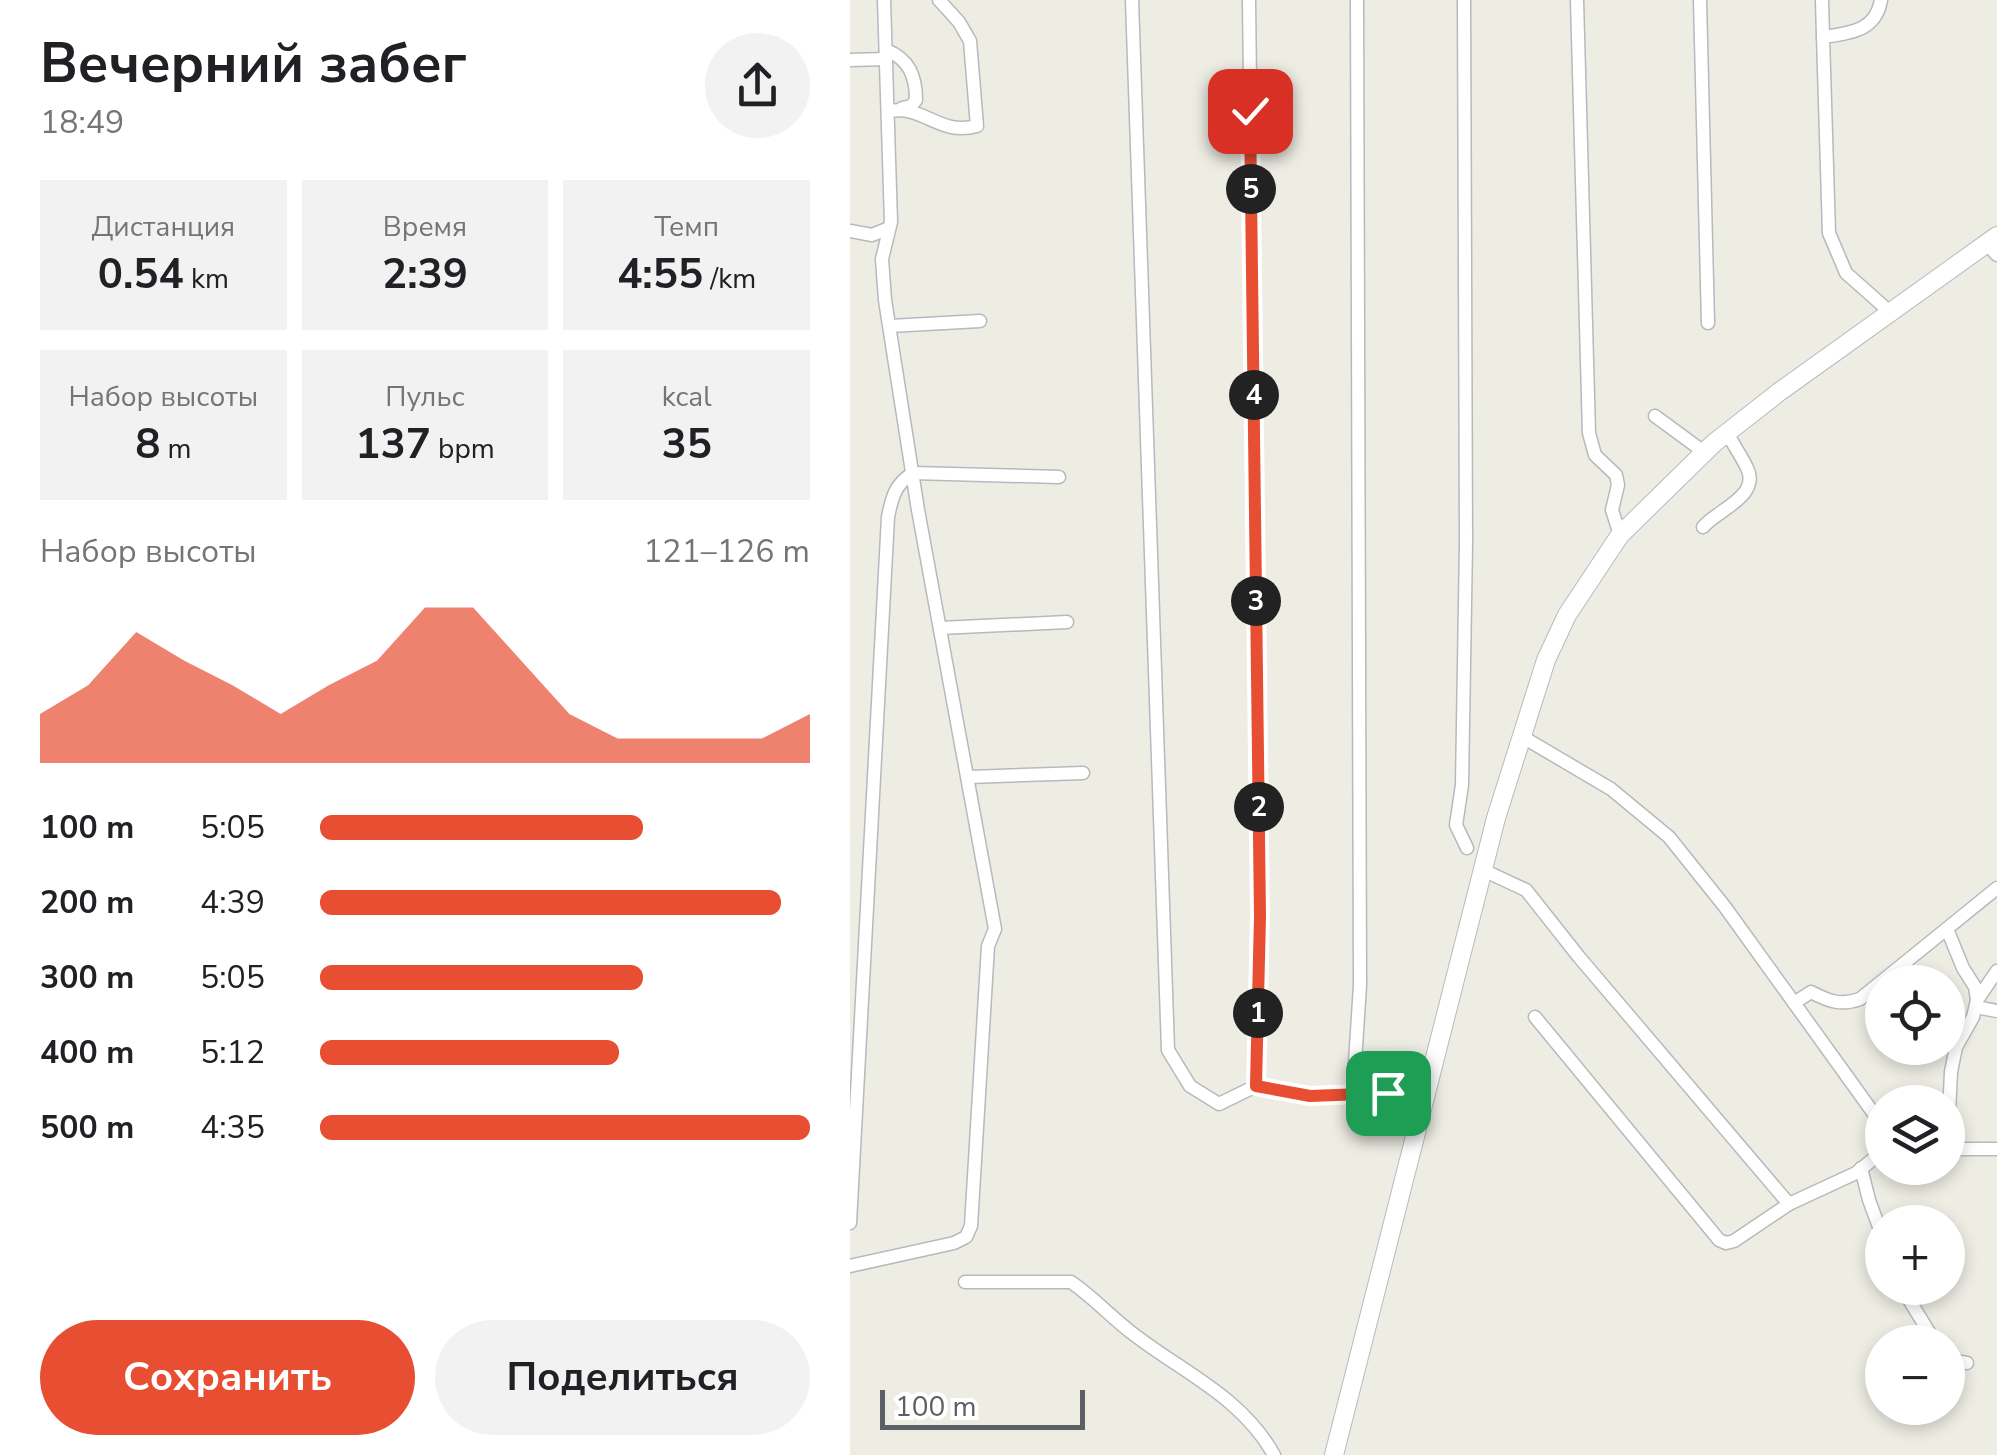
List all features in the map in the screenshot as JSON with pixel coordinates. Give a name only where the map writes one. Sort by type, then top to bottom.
[{"type":"main road","points":[[1334,1455],[1483,870],[1546,660],[1567,615],[1620,535],[1727,432],[1890,312],[1993,245]]},
{"type":"street","points":[[882,259],[889,228],[894,110],[884,0]]},
{"type":"street","points":[[894,110],[958,131],[977,126],[970,41],[939,0]]},
{"type":"street","points":[[1132,0],[1168,1050],[1190,1086],[1219,1104],[1256,1086],[1310,1096],[1425,1092]]},
{"type":"street","points":[[1249,0],[1260,916],[1256,1086]]},
{"type":"street","points":[[1353,1093],[1360,984],[1358,0]]},
{"type":"street","points":[[1464,0],[1466,543],[1462,786],[1456,825],[1467,848]]},
{"type":"street","points":[[1577,0],[1589,434],[1595,455],[1616,475],[1618,485],[1612,510],[1620,535]]},
{"type":"street","points":[[1700,0],[1708,322]]},
{"type":"street","points":[[1822,0],[1830,233],[1846,273],[1890,312]]},
{"type":"street","points":[[1823,37],[1861,31],[1877,14],[1882,0]]},
{"type":"street","points":[[850,60],[899,55],[914,75],[916,100],[911,106],[894,110]]},
{"type":"street","points":[[850,231],[872,234],[889,228]]},
{"type":"street","points":[[850,1266],[966,1237],[970,1226],[988,946],[995,929],[913,473],[882,259],[872,234]]},
{"type":"street","points":[[890,326],[980,321]]},
{"type":"street","points":[[1655,416],[1704,452]]},
{"type":"street","points":[[1703,527],[1713,515],[1742,496],[1750,484],[1747,466],[1727,432]]},
{"type":"street","points":[[850,1223],[888,517],[894,492],[913,473],[1058,477]]},
{"type":"street","points":[[940,628],[1066,622]]},
{"type":"street","points":[[1521,736],[1611,789],[1669,837],[1865,1101]]},
{"type":"street","points":[[969,777],[1083,773]]},
{"type":"street","points":[[1483,870],[1526,890],[1578,957],[1789,1204]]},
{"type":"street","points":[[1794,1003],[1811,992],[1836,1003],[1860,999],[1997,888]]},
{"type":"street","points":[[1947,929],[1975,988],[1976,1004]]},
{"type":"street","points":[[1950,1085],[1956,1047],[1997,971]]},
{"type":"street","points":[[1976,1004],[1997,1011]]},
{"type":"street","points":[[1535,1017],[1719,1240],[1734,1241],[1789,1204],[1865,1166]]},
{"type":"street","points":[[1965,1149],[1997,1150]]},
{"type":"street","points":[[1862,1168],[1870,1205]]},
{"type":"street","points":[[965,1282],[1072,1282],[1131,1333],[1225,1397],[1248,1418],[1274,1455]]},
{"type":"route","points":[[1250,111],[1260,916],[1256,1086],[1310,1096],[1388,1093]]}]
